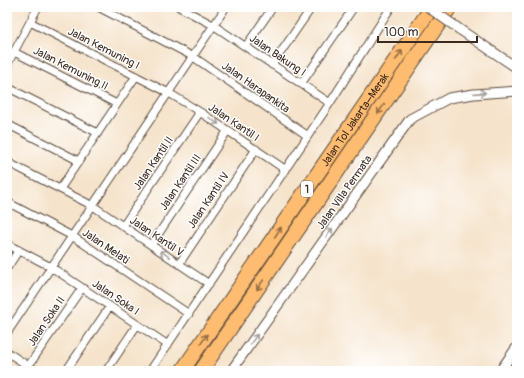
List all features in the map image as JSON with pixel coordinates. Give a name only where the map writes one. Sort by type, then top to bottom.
[{"type":"highway","name":"Jalan Tol Jakarta–Merak","points":[[182,371],[432,7]]},
{"type":"highway","name":"Jalan Tol Jakarta–Merak","points":[[201,371],[450,7]]},
{"type":"street","points":[[7,65],[38,7]]},
{"type":"street","name":"Jalan Harapankita","points":[[98,7],[192,56],[308,136]]},
{"type":"street","name":"Jalan Bakung I","points":[[182,7],[246,46],[330,103]]},
{"type":"street","points":[[7,333],[226,7]]},
{"type":"street","points":[[246,46],[273,7]]},
{"type":"street","points":[[272,64],[312,7]]},
{"type":"street","points":[[301,84],[354,7]]},
{"type":"street","points":[[150,371],[286,170],[391,10],[391,7]]},
{"type":"street","points":[[428,7],[517,68]]},
{"type":"street","name":"Jalan Kemuning I","points":[[30,22],[169,93]]},
{"type":"street","name":"Jalan Kemuning II","points":[[14,52],[117,104]]},
{"type":"street","points":[[60,188],[136,76]]},
{"type":"street","points":[[7,87],[98,133]]},
{"type":"street","name":"Jalan Villa Permata","points":[[231,371],[410,119],[449,98],[474,94],[517,91]]},
{"type":"street","name":"Jalan Kantil I","points":[[169,93],[228,130],[286,170]]},
{"type":"street","name":"Jalan Kantil II","points":[[123,226],[200,112]]},
{"type":"street","points":[[7,124],[79,161]]},
{"type":"street","name":"Jalan Kantil III","points":[[151,245],[228,130]]},
{"type":"street","name":"Jalan Kantil IV","points":[[179,264],[256,149]]},
{"type":"street","name":"Jalan Kantil V","points":[[7,162],[93,206],[209,284]]},
{"type":"street","name":"Jalan Melati","points":[[7,202],[72,236],[188,314]]},
{"type":"street","name":"Jalan Soka I","points":[[7,244],[51,267],[168,345]]},
{"type":"street","points":[[7,268],[19,250]]},
{"type":"street","name":"Jalan Soka II","points":[[27,368],[82,288]]},
{"type":"street","points":[[66,371],[110,306]]},
{"type":"street","points":[[106,371],[137,325]]},
{"type":"street","points":[[500,371],[517,347]]},
{"type":"street","points":[[7,352],[27,368],[36,371]]},
{"type":"street","points":[[514,371],[517,366]]}]
